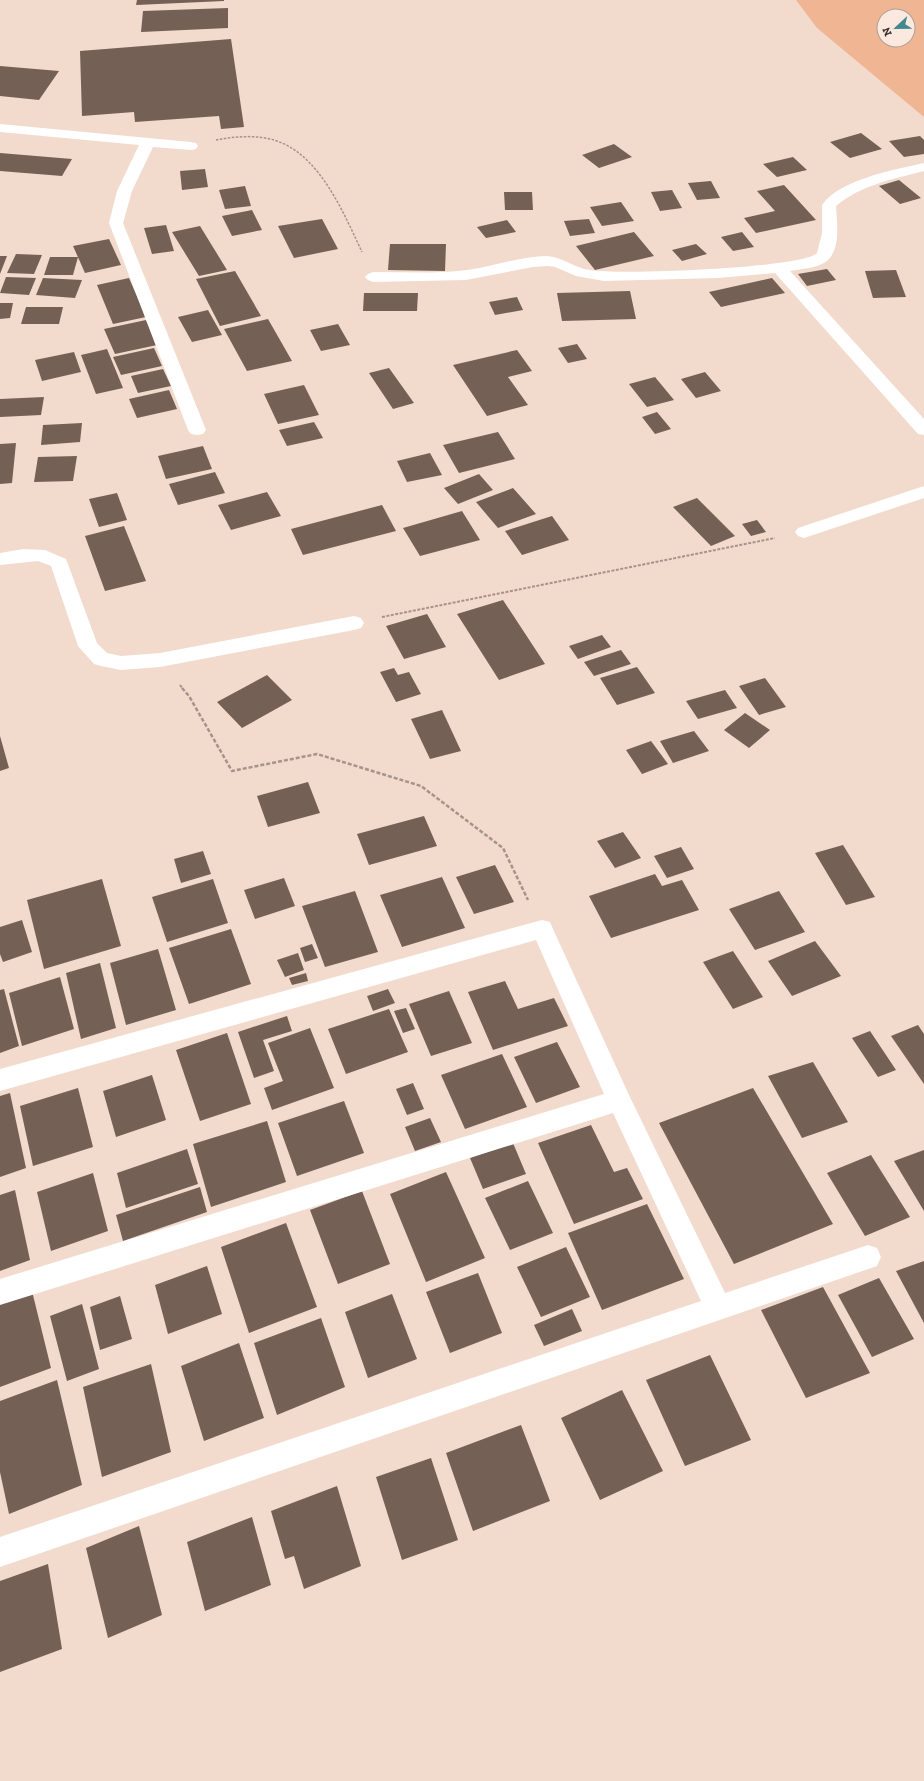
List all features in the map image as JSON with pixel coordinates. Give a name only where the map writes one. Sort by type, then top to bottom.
[{"type":"street","points":[[0,128],[191,146]]},
{"type":"street","points":[[148,142],[121,198],[117,210],[116,223],[197,430]]},
{"type":"street","points":[[373,276],[466,275],[491,272],[533,262],[559,263],[581,273],[604,276],[780,269],[812,263],[822,258],[828,245],[829,205],[843,193],[871,181],[924,167]]},
{"type":"street","points":[[780,269],[924,430]]},
{"type":"street","points":[[804,532],[924,492]]},
{"type":"street","points":[[0,559],[37,554],[51,557],[59,563],[88,646],[101,659],[121,663],[160,660],[354,623]]},
{"type":"street","points":[[0,1080],[542,929],[619,1100],[718,1307]]},
{"type":"street","points":[[0,1292],[619,1100]]},
{"type":"street","points":[[0,1552],[868,1257]]},
{"type":"path","points":[[191,146],[247,137],[268,138],[284,144],[300,155],[319,175],[344,212],[373,276]]},
{"type":"path","points":[[354,623],[804,532]]},
{"type":"path","points":[[160,660],[189,696],[232,771],[317,754],[421,786],[503,848],[542,929]]},
{"type":"shaded area","points":[[796,0],[924,0],[924,117],[817,28]]},
{"type":"building","points":[[137,0],[224,0],[224,1],[136,5]]},
{"type":"building","points":[[228,8],[228,28],[141,32],[143,11]]},
{"type":"building","points":[[231,39],[244,127],[221,129],[219,116],[135,122],[134,112],[82,116],[80,51]]},
{"type":"building","points":[[0,66],[59,71],[39,100],[0,96]]},
{"type":"building","points":[[861,133],[882,149],[850,158],[830,142]]},
{"type":"building","points":[[920,136],[924,140],[924,154],[904,157],[889,141]]},
{"type":"building","points":[[614,144],[632,157],[599,168],[582,155]]},
{"type":"building","points":[[0,153],[72,159],[62,176],[0,171]]},
{"type":"building","points":[[793,157],[807,170],[777,177],[763,164]]},
{"type":"building","points":[[205,169],[208,187],[182,190],[180,171]]},
{"type":"building","points":[[899,180],[921,198],[900,204],[879,186]]},
{"type":"building","points":[[711,181],[720,198],[697,200],[688,183]]},
{"type":"building","points":[[784,185],[816,220],[756,233],[744,218],[775,211],[757,191]]},
{"type":"building","points":[[245,186],[251,206],[225,209],[219,190]]},
{"type":"building","points":[[672,190],[682,208],[660,211],[651,192]]},
{"type":"building","points":[[504,192],[532,192],[533,210],[505,210]]},
{"type":"building","points":[[621,202],[634,221],[602,226],[590,207]]},
{"type":"building","points":[[252,210],[262,230],[232,236],[222,216]]},
{"type":"building","points":[[322,219],[338,249],[294,258],[278,226]]},
{"type":"building","points":[[589,219],[595,233],[570,236],[564,221]]},
{"type":"building","points":[[507,220],[516,232],[486,238],[477,227]]},
{"type":"building","points":[[166,225],[174,251],[152,254],[144,228]]},
{"type":"building","points":[[200,226],[227,270],[199,276],[172,232]]},
{"type":"building","points":[[634,232],[654,256],[595,270],[576,246]]},
{"type":"building","points":[[742,232],[754,247],[733,251],[721,237]]},
{"type":"building","points":[[109,239],[121,265],[85,273],[73,246]]},
{"type":"building","points":[[390,244],[446,244],[445,271],[388,270]]},
{"type":"building","points":[[696,244],[707,254],[682,261],[672,250]]},
{"type":"building","points":[[16,254],[42,255],[34,274],[7,273]]},
{"type":"building","points":[[0,256],[7,256],[0,274]]},
{"type":"building","points":[[50,257],[78,257],[73,275],[44,275]]},
{"type":"building","points":[[827,269],[836,280],[807,286],[798,274]]},
{"type":"building","points":[[896,270],[906,297],[873,298],[865,271]]},
{"type":"building","points":[[235,271],[261,316],[220,326],[196,279]]},
{"type":"building","points":[[6,277],[36,278],[29,295],[0,293]]},
{"type":"building","points":[[43,278],[82,280],[75,298],[36,295]]},
{"type":"building","points":[[129,278],[146,317],[113,324],[97,285]]},
{"type":"building","points":[[772,278],[785,293],[721,307],[709,292]]},
{"type":"building","points":[[630,291],[636,319],[562,321],[557,293]]},
{"type":"building","points":[[364,293],[418,293],[417,311],[363,311]]},
{"type":"building","points":[[517,297],[523,310],[495,315],[489,302]]},
{"type":"building","points":[[0,303],[13,303],[10,318],[0,319]]},
{"type":"building","points":[[26,307],[63,307],[59,324],[21,324]]},
{"type":"building","points":[[208,310],[222,335],[192,342],[178,317]]},
{"type":"building","points":[[268,319],[292,361],[247,371],[224,329]]},
{"type":"building","points":[[146,320],[157,345],[115,354],[104,329]]},
{"type":"building","points":[[338,324],[350,345],[321,351],[310,330]]},
{"type":"building","points":[[577,344],[587,359],[568,363],[558,348]]},
{"type":"building","points":[[154,348],[162,366],[121,375],[113,357]]},
{"type":"building","points":[[107,349],[123,388],[96,394],[81,355]]},
{"type":"building","points":[[517,350],[532,371],[508,377],[528,405],[487,416],[453,365]]},
{"type":"building","points":[[74,352],[81,372],[42,381],[35,360]]},
{"type":"building","points":[[389,368],[414,403],[393,409],[369,373]]},
{"type":"building","points":[[163,369],[171,386],[138,393],[131,376]]},
{"type":"building","points":[[705,372],[721,391],[696,398],[681,379]]},
{"type":"building","points":[[655,377],[674,400],[647,407],[629,384]]},
{"type":"building","points":[[304,385],[319,415],[278,424],[264,394]]},
{"type":"building","points":[[169,390],[177,409],[137,418],[129,399]]},
{"type":"building","points":[[44,397],[41,415],[0,417],[0,399]]},
{"type":"building","points":[[657,412],[671,429],[655,434],[642,417]]},
{"type":"building","points":[[314,422],[323,438],[287,446],[279,430]]},
{"type":"building","points":[[82,423],[80,442],[41,445],[43,425]]},
{"type":"building","points":[[498,432],[515,459],[459,473],[443,445]]},
{"type":"building","points":[[16,443],[12,483],[0,484],[0,444]]},
{"type":"building","points":[[203,446],[212,469],[166,479],[158,456]]},
{"type":"building","points":[[430,453],[442,475],[407,482],[397,461]]},
{"type":"building","points":[[77,456],[73,481],[34,482],[38,457]]},
{"type":"building","points":[[215,472],[225,493],[178,505],[169,484]]},
{"type":"building","points":[[479,474],[493,490],[458,504],[444,488]]},
{"type":"building","points":[[513,488],[536,514],[498,528],[476,502]]},
{"type":"building","points":[[267,492],[281,516],[231,530],[218,505]]},
{"type":"building","points":[[117,493],[127,520],[99,527],[89,499]]},
{"type":"building","points":[[697,498],[735,536],[711,546],[673,507]]},
{"type":"building","points":[[382,505],[396,531],[303,555],[291,529]]},
{"type":"building","points":[[462,511],[480,540],[420,556],[403,528]]},
{"type":"building","points":[[552,516],[569,540],[522,555],[505,531]]},
{"type":"building","points":[[757,520],[766,532],[751,536],[742,524]]},
{"type":"building","points":[[124,526],[146,581],[105,591],[85,536]]},
{"type":"building","points":[[503,600],[545,664],[499,680],[457,614]]},
{"type":"building","points":[[427,614],[446,647],[404,659],[386,626]]},
{"type":"building","points":[[602,635],[611,647],[578,659],[569,646]]},
{"type":"building","points":[[621,650],[631,664],[594,676],[584,662]]},
{"type":"building","points":[[637,667],[655,693],[617,705],[600,678]]},
{"type":"building","points":[[394,668],[398,675],[409,672],[421,694],[396,702],[380,672]]},
{"type":"building","points":[[267,675],[292,700],[242,728],[217,702]]},
{"type":"building","points":[[765,678],[786,707],[759,715],[739,686]]},
{"type":"building","points":[[725,690],[737,708],[698,719],[686,701]]},
{"type":"building","points":[[442,710],[461,751],[430,759],[411,719]]},
{"type":"building","points":[[745,713],[770,730],[749,748],[724,730]]},
{"type":"building","points":[[694,731],[709,751],[673,763],[660,741]]},
{"type":"building","points":[[0,736],[9,768],[0,771]]},
{"type":"building","points":[[651,741],[668,764],[642,774],[626,750]]},
{"type":"building","points":[[308,782],[320,813],[268,827],[257,796]]},
{"type":"building","points":[[424,816],[437,846],[369,865],[357,834]]},
{"type":"building","points":[[623,832],[641,858],[615,868],[597,841]]},
{"type":"building","points":[[843,845],[875,897],[846,905],[815,853]]},
{"type":"building","points":[[681,847],[694,869],[667,878],[654,856]]},
{"type":"building","points":[[203,851],[211,874],[181,883],[174,859]]},
{"type":"building","points":[[495,865],[514,902],[474,914],[456,877]]},
{"type":"building","points":[[655,874],[662,886],[682,880],[699,910],[611,938],[589,896]]},
{"type":"building","points":[[442,877],[465,928],[402,947],[380,895]]},
{"type":"building","points":[[284,878],[295,906],[255,919],[244,890]]},
{"type":"building","points":[[102,879],[121,946],[44,969],[27,900]]},
{"type":"building","points":[[213,879],[228,923],[167,942],[152,897]]},
{"type":"building","points":[[355,891],[378,952],[325,967],[302,906]]},
{"type":"building","points":[[779,891],[805,932],[755,950],[729,909]]},
{"type":"building","points":[[22,920],[32,952],[3,962],[0,954],[0,927]]},
{"type":"building","points":[[231,929],[251,984],[189,1004],[169,948]]},
{"type":"building","points":[[815,941],[841,976],[792,996],[768,961]]},
{"type":"building","points":[[312,944],[318,958],[305,962],[300,948]]},
{"type":"building","points":[[158,949],[176,1010],[126,1025],[110,963]]},
{"type":"building","points":[[733,951],[763,997],[733,1009],[703,962]]},
{"type":"building","points":[[298,953],[304,970],[285,977],[277,960]]},
{"type":"building","points":[[100,963],[116,1028],[81,1039],[66,973]]},
{"type":"building","points":[[306,973],[308,981],[292,985],[289,978]]},
{"type":"building","points":[[60,977],[74,1029],[22,1046],[9,993]]},
{"type":"building","points":[[505,981],[518,1009],[554,998],[568,1026],[493,1050],[468,992]]},
{"type":"building","points":[[4,989],[19,1046],[0,1053],[0,990]]},
{"type":"building","points":[[388,989],[395,1003],[373,1011],[367,996]]},
{"type":"building","points":[[449,991],[472,1043],[431,1056],[409,1004]]},
{"type":"building","points":[[406,1008],[415,1029],[403,1033],[394,1011]]},
{"type":"building","points":[[389,1009],[408,1052],[346,1074],[328,1029]]},
{"type":"building","points":[[287,1016],[292,1031],[263,1040],[274,1071],[254,1078],[238,1032]]},
{"type":"building","points":[[918,1025],[924,1034],[924,1084],[891,1036]]},
{"type":"building","points":[[310,1028],[334,1088],[272,1110],[264,1088],[283,1081],[268,1043]]},
{"type":"building","points":[[870,1031],[896,1070],[878,1077],[852,1038]]},
{"type":"building","points":[[227,1033],[251,1104],[200,1121],[176,1050]]},
{"type":"building","points":[[557,1042],[580,1087],[536,1103],[514,1057]]},
{"type":"building","points":[[502,1054],[527,1107],[465,1129],[441,1075]]},
{"type":"building","points":[[813,1062],[848,1122],[802,1138],[768,1076]]},
{"type":"building","points":[[152,1075],[166,1120],[116,1137],[103,1091]]},
{"type":"building","points":[[413,1083],[424,1109],[407,1115],[396,1089]]},
{"type":"building","points":[[78,1088],[93,1147],[33,1166],[20,1106]]},
{"type":"building","points":[[753,1088],[833,1224],[734,1264],[659,1123]]},
{"type":"building","points":[[10,1093],[26,1168],[0,1177],[0,1096]]},
{"type":"building","points":[[344,1101],[364,1153],[297,1176],[278,1123]]},
{"type":"building","points":[[430,1118],[441,1142],[415,1151],[405,1127]]},
{"type":"building","points":[[267,1121],[286,1182],[211,1207],[193,1144]]},
{"type":"building","points":[[591,1125],[614,1172],[627,1168],[643,1199],[574,1224],[538,1143]]},
{"type":"building","points":[[513,1143],[526,1174],[483,1189],[470,1158]]},
{"type":"building","points":[[187,1149],[198,1184],[126,1208],[117,1173]]},
{"type":"building","points":[[924,1150],[924,1211],[894,1161]]},
{"type":"building","points":[[871,1155],[910,1217],[865,1236],[827,1173]]},
{"type":"building","points":[[446,1172],[485,1258],[426,1282],[390,1194]]},
{"type":"building","points":[[93,1173],[108,1231],[51,1251],[37,1192]]},
{"type":"building","points":[[528,1181],[553,1233],[510,1250],[485,1198]]},
{"type":"building","points":[[200,1187],[207,1212],[123,1241],[116,1215]]},
{"type":"building","points":[[15,1190],[30,1260],[0,1271],[0,1195]]},
{"type":"building","points":[[362,1191],[390,1264],[338,1284],[310,1210]]},
{"type":"building","points":[[647,1204],[684,1279],[602,1310],[568,1233]]},
{"type":"building","points":[[286,1223],[317,1307],[249,1333],[221,1247]]},
{"type":"building","points":[[566,1247],[590,1297],[541,1317],[517,1267]]},
{"type":"building","points":[[924,1261],[924,1323],[896,1271]]},
{"type":"building","points":[[207,1266],[222,1314],[168,1334],[155,1285]]},
{"type":"building","points":[[478,1273],[502,1333],[450,1353],[426,1292]]},
{"type":"building","points":[[879,1278],[914,1339],[872,1357],[838,1295]]},
{"type":"building","points":[[31,1287],[51,1368],[0,1387],[0,1299]]},
{"type":"building","points":[[823,1287],[870,1373],[806,1398],[761,1310]]},
{"type":"building","points":[[392,1294],[417,1359],[368,1378],[345,1312]]},
{"type":"building","points":[[120,1296],[132,1339],[100,1350],[90,1307]]},
{"type":"building","points":[[82,1304],[99,1369],[67,1381],[50,1316]]},
{"type":"building","points":[[572,1309],[582,1331],[544,1346],[534,1325]]},
{"type":"building","points":[[321,1318],[345,1387],[277,1415],[254,1343]]},
{"type":"building","points":[[239,1343],[264,1418],[204,1441],[181,1366]]},
{"type":"building","points":[[710,1355],[751,1440],[685,1466],[646,1380]]},
{"type":"building","points":[[151,1364],[171,1452],[102,1477],[83,1387]]},
{"type":"building","points":[[57,1380],[82,1485],[9,1514],[0,1472],[0,1401]]},
{"type":"building","points":[[622,1390],[663,1471],[600,1500],[561,1418]]},
{"type":"building","points":[[521,1425],[550,1501],[473,1531],[446,1453]]},
{"type":"building","points":[[431,1458],[458,1540],[402,1560],[376,1477]]},
{"type":"building","points":[[337,1486],[361,1566],[304,1589],[294,1556],[285,1559],[271,1511]]},
{"type":"building","points":[[252,1517],[271,1585],[205,1611],[187,1542]]},
{"type":"building","points":[[139,1526],[162,1615],[108,1638],[86,1548]]},
{"type":"building","points":[[48,1564],[62,1649],[0,1672],[0,1581]]}]
